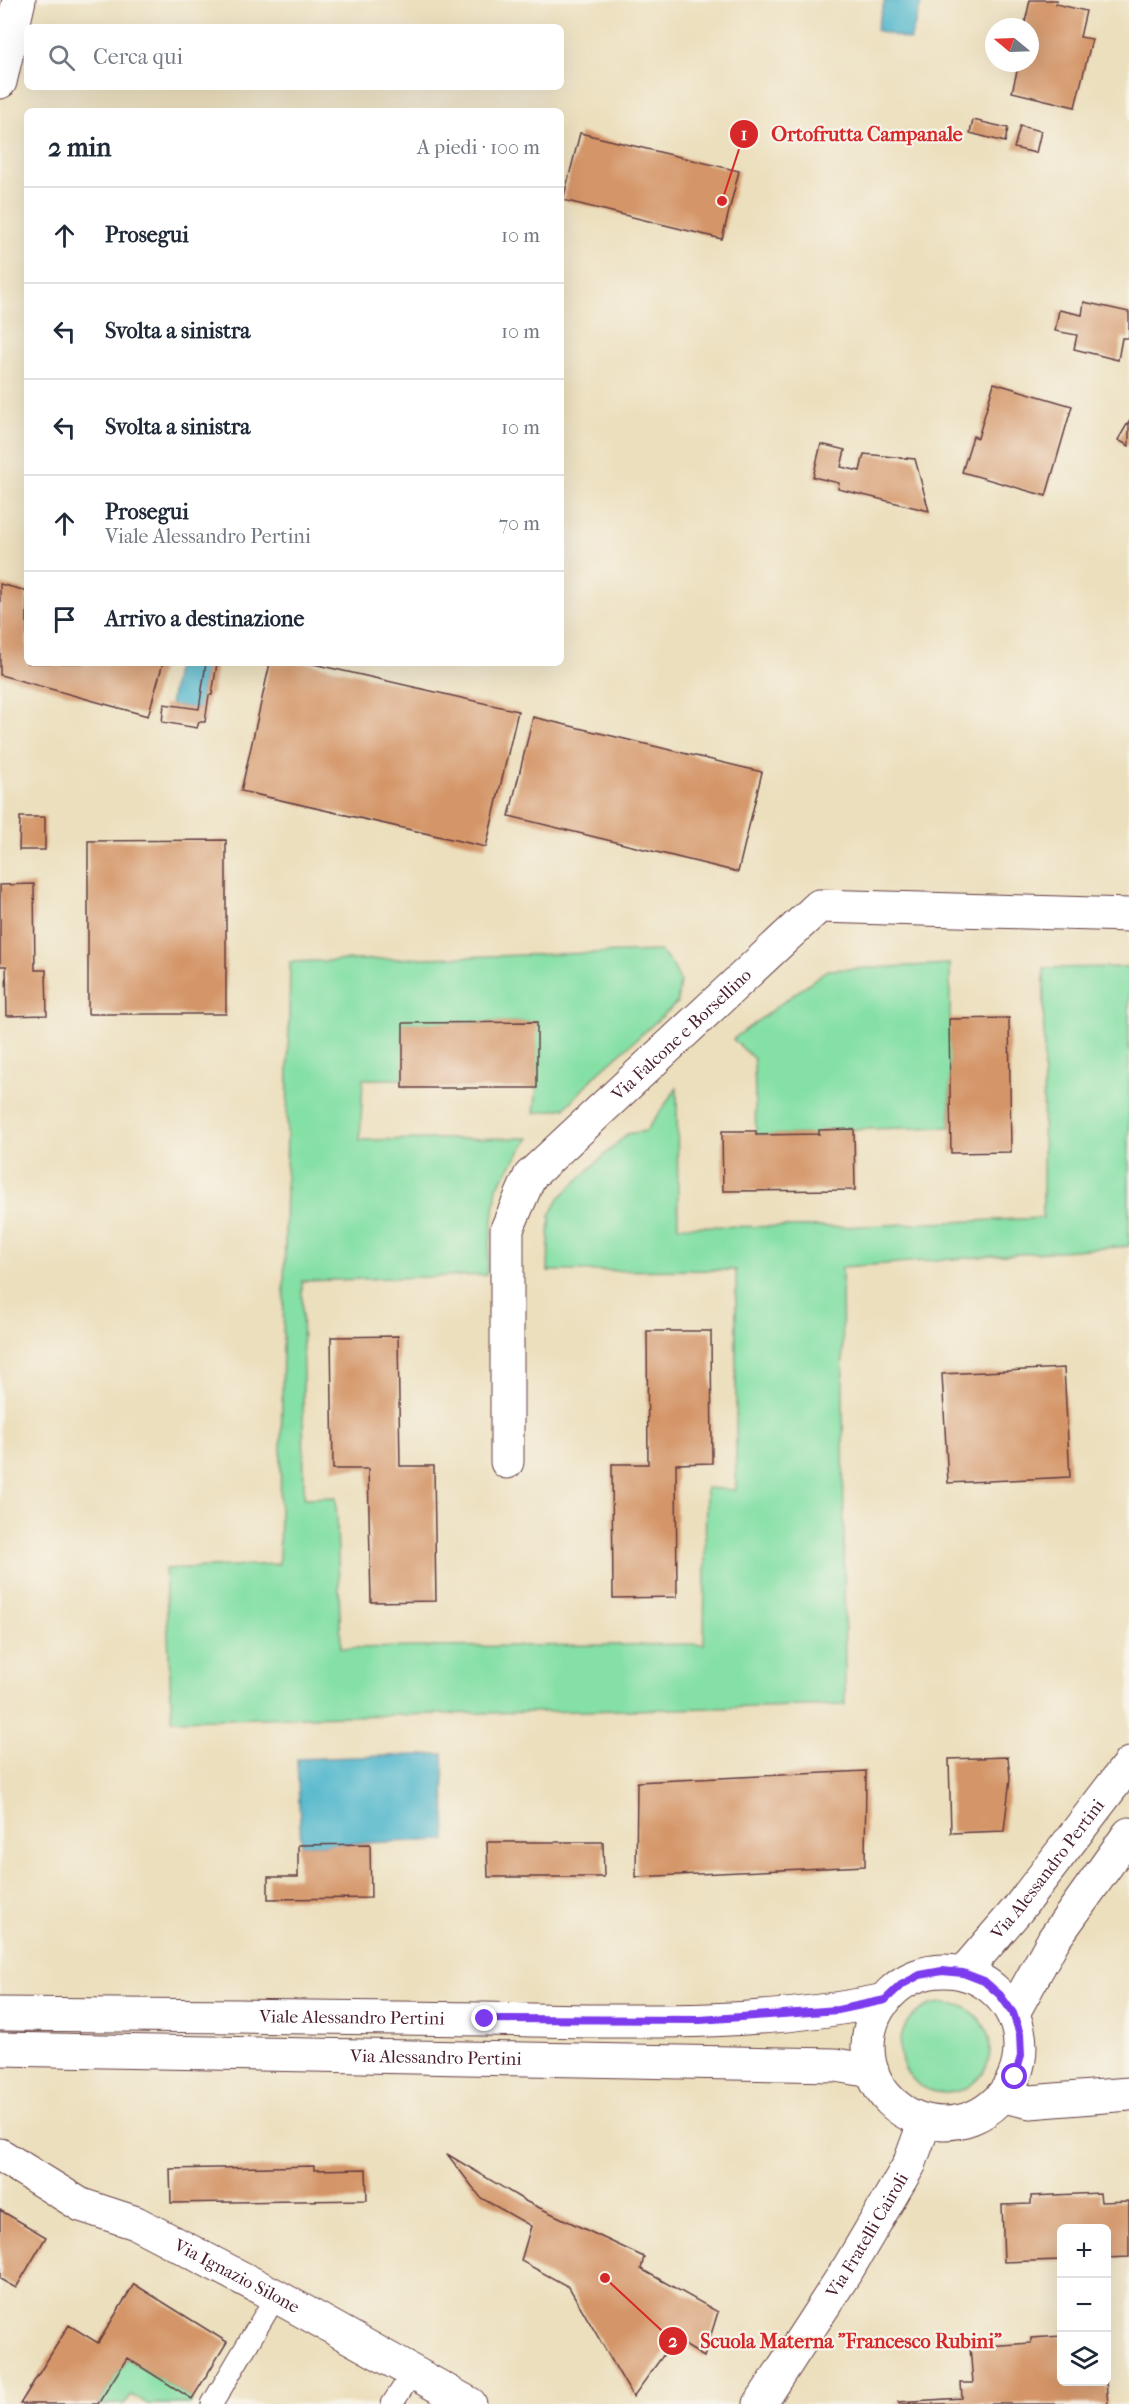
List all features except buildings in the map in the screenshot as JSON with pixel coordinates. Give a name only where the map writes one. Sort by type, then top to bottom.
[{"type":"main road","points":[[0,82],[11,18]]},
{"type":"main road","name":"Via Falcone e Borsellino","points":[[507,1462],[507,1229],[530,1176],[819,906],[1129,915]]},
{"type":"main road","name":"Via Alessandro Pertini","points":[[963,1973],[1018,1909],[1129,1764]]},
{"type":"main road","points":[[1013,2013],[1054,1939],[1129,1834]]},
{"type":"main road","points":[[942,1971],[963,1973],[984,1981],[1000,1995],[1013,2013],[1020,2034],[1021,2056],[1015,2077],[1003,2096],[987,2110],[967,2120],[946,2124],[925,2121],[902,2111],[884,2094],[872,2071],[868,2053],[869,2034],[875,2016],[885,2000],[901,1985],[920,1975],[942,1971]]},
{"type":"main road","name":"Viale Alessandro Pertini","points":[[0,2014],[558,2021],[700,2020],[838,2010],[885,2000]]},
{"type":"main road","name":"Via Alessandro Pertini","points":[[0,2049],[825,2065],[872,2071]]},
{"type":"main road","points":[[1003,2096],[1030,2102],[1129,2094]]},
{"type":"main road","name":"Via Fratelli Cairoli","points":[[759,2404],[849,2267],[909,2165],[925,2121]]},
{"type":"main road","name":"Via Ignazio Silone","points":[[0,2155],[81,2205],[136,2223],[276,2296],[470,2404]]},
{"type":"lane","points":[[212,2404],[276,2296]]},
{"type":"lane","points":[[392,2404],[412,2372]]},
{"type":"green space","points":[[660,951],[673,966],[680,981],[677,1003],[599,1072],[565,1108],[534,1113],[537,1088],[536,1022],[403,1023],[404,1079],[363,1079],[360,1140],[529,1138],[497,1187],[486,1275],[302,1281],[304,1498],[336,1497],[341,1648],[704,1644],[706,1488],[736,1490],[736,1270],[548,1271],[550,1216],[559,1198],[627,1134],[646,1131],[677,1088],[678,1226],[841,1227],[1043,1218],[1044,968],[1129,967],[1129,1246],[842,1267],[845,1705],[172,1720],[165,1569],[279,1564],[290,962]]},
{"type":"green space","points":[[950,964],[950,1127],[820,1130],[819,1134],[756,1135],[754,1059],[733,1039],[827,970]]},
{"type":"green space","points":[[936,2003],[954,2003],[970,2010],[983,2023],[990,2039],[990,2057],[983,2073],[970,2086],[954,2093],[936,2093],[920,2086],[907,2073],[900,2057],[900,2039],[907,2023],[920,2010]]},
{"type":"green space","points":[[127,2358],[192,2399],[190,2404],[148,2404],[131,2395],[125,2404],[98,2404]]},
{"type":"water","points":[[885,0],[922,0],[910,40],[876,30]]},
{"type":"water","points":[[176,666],[206,666],[199,709],[170,705]]},
{"type":"water","points":[[443,1754],[446,1840],[301,1845],[297,1759]]},
{"type":"place","name":"Ortofrutta Campanale","points":[[722,201]]},
{"type":"place","name":"Scuola Materna \"Francesco Rubini\"","points":[[605,2278]]},
{"type":"route","points":[[485,2019],[700,2020],[838,2010],[885,2000],[901,1985],[920,1975],[942,1971],[963,1973],[984,1981],[1000,1995],[1013,2013],[1020,2034],[1021,2056],[1015,2077]]}]
